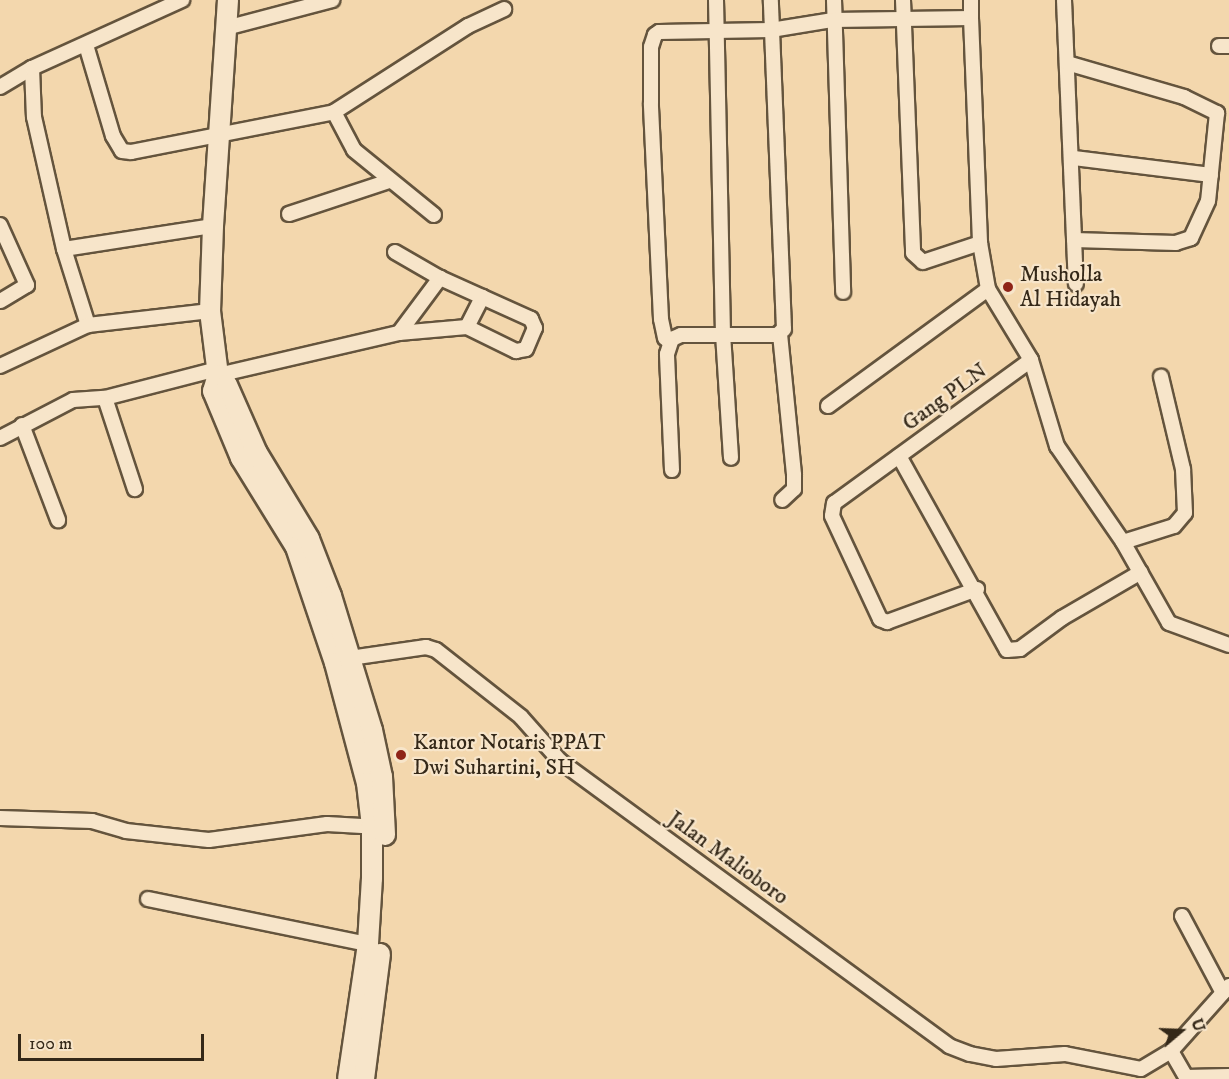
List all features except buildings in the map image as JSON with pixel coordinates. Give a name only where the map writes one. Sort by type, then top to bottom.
[{"type":"street","points":[[0,87],[32,68],[182,0]]},
{"type":"street","points":[[228,0],[222,132],[213,226],[210,311],[218,372],[213,391],[220,414],[241,458],[296,547],[356,739],[378,827],[380,948],[364,1079]]},
{"type":"street","points":[[226,28],[332,0]]},
{"type":"street","points":[[716,0],[714,33],[723,334],[731,459]]},
{"type":"street","points":[[771,0],[784,326],[780,334],[794,475],[794,489],[782,500]]},
{"type":"street","points":[[834,0],[843,292]]},
{"type":"street","points":[[903,0],[913,254],[923,262],[980,243]]},
{"type":"street","points":[[971,0],[980,243],[988,289],[1031,360],[1057,446],[1124,542],[1168,623],[1229,645]]},
{"type":"street","points":[[1064,0],[1074,159],[1076,284]]},
{"type":"street","points":[[86,45],[108,122],[117,145],[126,153],[222,132],[334,112],[468,26],[504,9]]},
{"type":"street","points":[[670,342],[665,338],[661,319],[651,48],[659,32],[714,33],[771,30],[833,20],[972,18]]},
{"type":"street","points":[[1067,63],[1214,109],[1208,201],[1191,238],[1176,243],[1074,240]]},
{"type":"street","points":[[32,68],[34,117],[64,249],[88,325]]},
{"type":"street","points":[[334,112],[354,150],[389,181],[434,215]]},
{"type":"street","points":[[1074,159],[1211,175]]},
{"type":"street","points":[[289,214],[389,181]]},
{"type":"street","points":[[0,225],[27,285],[0,301]]},
{"type":"street","points":[[64,249],[213,226]]},
{"type":"street","points":[[0,438],[74,400],[105,398],[399,333],[467,327],[516,351],[526,349],[535,328],[531,319],[440,278],[395,252]]},
{"type":"street","points":[[399,333],[440,278]]},
{"type":"street","points":[[828,406],[988,289]]},
{"type":"street","points":[[467,327],[482,297]]},
{"type":"street","points":[[0,366],[88,325],[210,311]]},
{"type":"street","points":[[672,470],[667,354],[670,342],[681,335],[780,334]]},
{"type":"street","name":"Gang PLN","points":[[977,589],[887,622],[880,619],[837,533],[832,509],[834,503],[1031,360]]},
{"type":"street","points":[[218,372],[227,385],[257,453],[309,539],[350,657],[382,777],[368,944],[348,1079]]},
{"type":"street","points":[[1124,542],[1174,526],[1185,513],[1183,470],[1161,377]]},
{"type":"street","points":[[105,398],[135,489]]},
{"type":"street","points":[[22,425],[58,520]]},
{"type":"street","points":[[899,456],[977,589],[1007,650],[1020,649],[1062,618],[1141,572]]},
{"type":"street","name":"Jalan Malioboro","points":[[350,657],[426,647],[436,650],[521,717],[560,761],[949,1046],[996,1059],[1065,1054],[1142,1069],[1172,1051],[1226,990]]},
{"type":"street","points":[[0,818],[92,821],[126,831],[209,840],[327,824],[378,827]]},
{"type":"street","points":[[148,899],[368,944]]},
{"type":"street","points":[[1182,916],[1226,990]]},
{"type":"street","points":[[1172,1051],[1186,1078],[1229,1076]]},
{"type":"place","name":"Musholla Al Hidayah","points":[[1008,287]]},
{"type":"place","name":"Kantor Notaris PPAT Dwi Suhartini, SH","points":[[401,755]]}]
